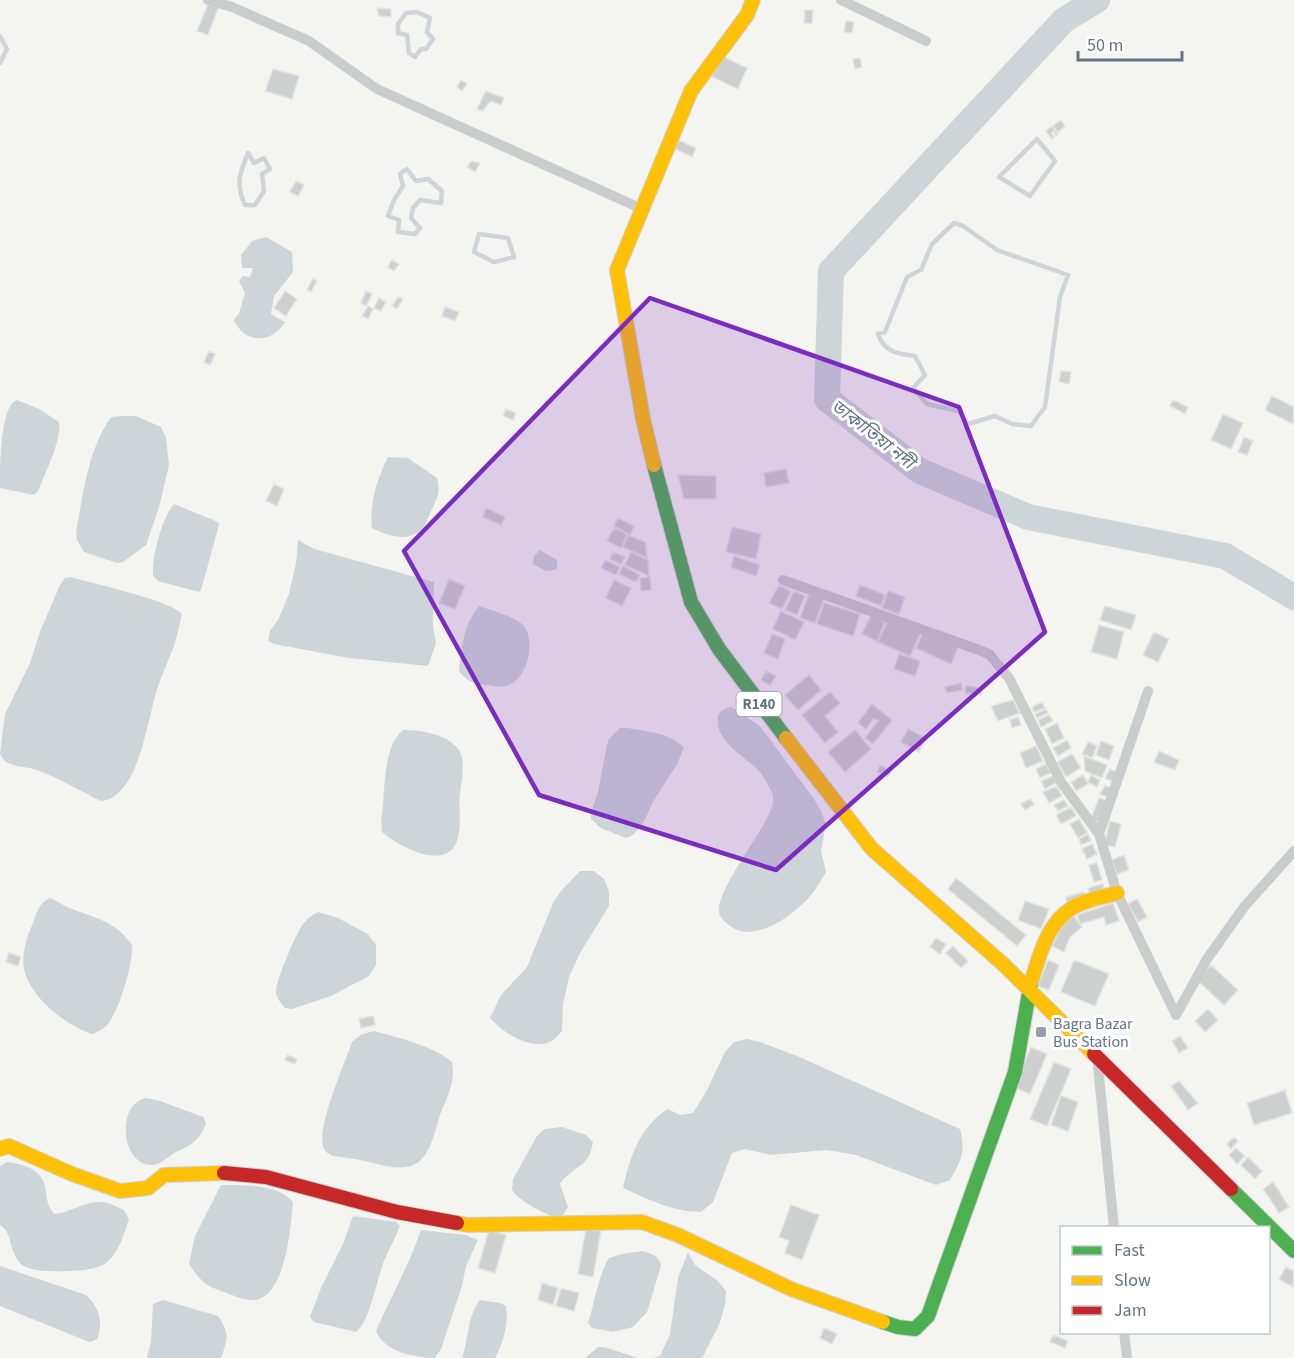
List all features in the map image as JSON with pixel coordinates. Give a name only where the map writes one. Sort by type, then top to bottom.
[{"type":"main road","name":"R140","points":[[753,0],[747,15],[691,91],[617,270],[643,419],[666,515],[691,602],[719,649],[754,697],[872,849],[1003,964],[1269,1226]]},
{"type":"main road","points":[[0,1149],[9,1146],[72,1174],[120,1191],[148,1188],[164,1175],[220,1173],[266,1177],[397,1212],[468,1225],[642,1222],[680,1236],[791,1289],[898,1327],[915,1329],[928,1316],[1015,1072],[1029,990],[1046,938],[1058,919],[1073,907],[1117,893]]},
{"type":"main road","name":"R140","points":[[1270,1227],[1294,1251]]},
{"type":"street","points":[[208,0],[232,7],[309,41],[377,89],[642,208]]},
{"type":"street","points":[[841,0],[926,40]]},
{"type":"street","points":[[783,580],[988,654],[1009,678],[1061,782],[1099,834],[1117,893],[1176,1015],[1207,959],[1244,907],[1294,851]]},
{"type":"street","points":[[1099,834],[1148,691]]},
{"type":"street","points":[[1097,1056],[1114,1226]]},
{"type":"street","points":[[1124,1334],[1127,1358]]},
{"type":"highlighted area","points":[[650,298],[959,407],[1045,632],[776,870],[539,795],[404,551]]},
{"type":"shaded area","points":[[266,237],[292,252],[293,272],[274,296],[271,314],[285,322],[273,334],[258,338],[244,334],[234,320],[239,313],[245,293],[239,281],[243,276],[250,277],[253,268],[242,268],[241,255],[252,241]]},
{"type":"shaded area","points":[[17,400],[39,409],[59,422],[56,447],[38,491],[34,495],[0,488],[4,425],[11,404]]},
{"type":"shaded area","points":[[136,416],[161,427],[166,438],[169,465],[159,507],[146,545],[123,562],[117,563],[84,552],[76,533],[84,488],[97,444],[111,417]]},
{"type":"shaded area","points":[[388,457],[408,458],[437,478],[436,501],[424,526],[419,532],[406,537],[392,536],[372,528],[375,492]]},
{"type":"shaded area","points":[[174,504],[218,522],[219,525],[199,592],[158,581],[153,576],[158,538]]},
{"type":"shaded area","points":[[298,540],[314,549],[434,582],[433,626],[436,643],[428,666],[349,658],[268,641],[270,631],[278,620],[289,594],[296,563]]},
{"type":"shaded area","points":[[540,550],[557,560],[557,569],[546,571],[533,564],[534,556]]},
{"type":"shaded area","points":[[71,577],[163,603],[182,614],[133,772],[114,797],[101,801],[45,773],[11,764],[0,754],[5,714],[30,663],[41,629],[60,585],[65,578]]},
{"type":"shaded area","points":[[479,606],[514,619],[527,631],[529,648],[525,666],[516,681],[509,685],[478,684],[467,680],[459,671],[464,637]]},
{"type":"shaded area","points":[[731,707],[760,726],[814,799],[826,824],[821,851],[826,872],[808,899],[778,923],[766,928],[743,932],[724,921],[720,916],[719,906],[731,877],[762,828],[773,798],[761,773],[733,749],[721,734],[718,717],[723,710]]},
{"type":"shaded area","points":[[620,728],[657,733],[672,739],[684,748],[642,825],[633,835],[626,838],[601,828],[591,819],[607,745],[609,739]]},
{"type":"shaded area","points":[[403,730],[441,736],[453,744],[461,754],[463,765],[460,829],[453,848],[446,854],[437,856],[417,852],[406,848],[382,832],[381,822],[388,760],[396,738]]},
{"type":"shaded area","points":[[580,871],[594,871],[604,879],[609,892],[609,906],[580,953],[569,977],[563,1004],[562,1031],[552,1041],[544,1044],[518,1039],[490,1018],[501,995],[527,967],[553,903]]},
{"type":"shaded area","points":[[50,898],[113,926],[132,945],[128,975],[120,1001],[105,1027],[92,1034],[71,1024],[50,1009],[27,979],[23,964],[29,934],[39,908]]},
{"type":"shaded area","points":[[318,912],[338,918],[368,934],[376,945],[376,965],[369,976],[331,996],[292,1009],[285,1008],[276,994],[279,978],[300,929]]},
{"type":"shaded area","points":[[375,1031],[435,1051],[452,1062],[452,1083],[432,1140],[425,1155],[412,1166],[386,1166],[333,1156],[326,1152],[323,1146],[324,1123],[352,1042],[362,1034]]},
{"type":"shaded area","points":[[747,1039],[797,1056],[960,1129],[963,1144],[961,1156],[950,1180],[936,1185],[856,1155],[827,1150],[771,1155],[745,1149],[732,1153],[713,1202],[701,1212],[671,1207],[623,1188],[633,1154],[650,1124],[668,1109],[680,1115],[693,1113],[725,1052],[734,1042]]},
{"type":"shaded area","points":[[146,1098],[203,1117],[206,1123],[194,1142],[154,1165],[143,1163],[134,1157],[126,1135],[126,1123],[130,1111],[136,1103]]},
{"type":"shaded area","points":[[562,1127],[586,1135],[593,1142],[588,1157],[560,1184],[568,1207],[561,1218],[557,1219],[527,1203],[512,1190],[513,1179],[537,1136],[544,1129]]},
{"type":"shaded area","points":[[7,1162],[31,1168],[40,1176],[54,1214],[95,1202],[107,1203],[124,1210],[129,1219],[120,1243],[111,1258],[100,1266],[77,1271],[37,1270],[21,1264],[14,1253],[7,1232],[0,1225],[0,1166]]},
{"type":"shaded area","points":[[221,1185],[270,1189],[287,1196],[293,1202],[281,1271],[268,1293],[259,1299],[242,1298],[211,1287],[189,1264],[195,1236]]},
{"type":"shaded area","points":[[353,1216],[396,1222],[400,1226],[384,1261],[365,1319],[356,1332],[314,1322],[310,1317]]},
{"type":"shaded area","points":[[421,1230],[466,1235],[478,1240],[466,1266],[462,1286],[441,1349],[435,1358],[419,1357],[393,1349],[380,1338],[376,1331]]},
{"type":"shaded area","points":[[642,1251],[657,1257],[661,1266],[647,1312],[633,1327],[613,1332],[592,1328],[588,1323],[599,1281],[609,1258]]},
{"type":"shaded area","points":[[688,1252],[695,1265],[718,1281],[726,1291],[725,1305],[719,1325],[702,1358],[653,1358],[660,1356],[670,1334],[678,1278]]},
{"type":"shaded area","points":[[0,1266],[86,1295],[99,1315],[100,1327],[97,1339],[87,1341],[0,1306]]},
{"type":"shaded area","points":[[163,1300],[218,1316],[225,1327],[227,1336],[221,1358],[147,1358],[151,1342],[153,1304]]},
{"type":"shaded area","points":[[480,1300],[506,1306],[507,1319],[503,1339],[495,1358],[462,1358],[470,1321]]},
{"type":"shaded area","points":[[598,1347],[604,1347],[638,1358],[585,1358]]},
{"type":"building","points":[[208,4],[218,8],[208,35],[197,31]]},
{"type":"building","points":[[377,8],[391,9],[391,17],[379,16]]},
{"type":"building","points":[[805,10],[813,10],[812,24],[804,23]]},
{"type":"building","points":[[846,21],[854,22],[852,33],[844,32]]},
{"type":"building","points":[[718,54],[747,68],[738,89],[708,75]]},
{"type":"building","points":[[860,58],[862,67],[855,69],[853,59]]},
{"type":"building","points":[[273,69],[299,76],[292,99],[265,91]]},
{"type":"building","points":[[461,80],[467,84],[462,91],[457,87]]},
{"type":"building","points":[[486,91],[504,98],[501,105],[491,101],[482,111],[477,109]]},
{"type":"building","points":[[1061,120],[1065,126],[1058,132],[1053,126]]},
{"type":"building","points":[[1052,126],[1058,135],[1056,136],[1053,131],[1052,139],[1046,131]]},
{"type":"building","points":[[678,140],[696,148],[692,157],[674,148]]},
{"type":"building","points":[[471,161],[480,163],[475,172],[467,167]]},
{"type":"building","points":[[296,181],[304,185],[298,196],[290,192]]},
{"type":"building","points":[[392,260],[399,264],[394,271],[388,267]]},
{"type":"building","points":[[313,278],[317,281],[311,292],[307,290]]},
{"type":"building","points":[[285,291],[297,299],[286,316],[274,308]]},
{"type":"building","points":[[366,291],[372,294],[366,306],[361,303]]},
{"type":"building","points":[[398,297],[403,299],[397,309],[392,306]]},
{"type":"building","points":[[379,298],[386,302],[381,311],[374,308]]},
{"type":"building","points":[[368,306],[373,309],[368,319],[362,316]]},
{"type":"building","points":[[445,307],[459,312],[455,321],[442,316]]},
{"type":"building","points":[[209,351],[215,354],[210,365],[204,362]]},
{"type":"building","points":[[1061,371],[1071,372],[1069,384],[1059,382]]},
{"type":"building","points":[[1272,396],[1294,407],[1293,424],[1265,410]]},
{"type":"building","points":[[1173,400],[1188,407],[1185,414],[1170,406]]},
{"type":"building","points":[[506,409],[516,413],[513,420],[503,416]]},
{"type":"building","points":[[1223,414],[1243,423],[1231,449],[1211,440]]},
{"type":"building","points":[[1244,437],[1253,441],[1247,455],[1238,452]]},
{"type":"building","points":[[786,469],[789,483],[766,487],[764,473]]},
{"type":"building","points":[[678,475],[716,476],[716,499],[684,499]]},
{"type":"building","points":[[274,484],[284,489],[277,506],[266,501]]},
{"type":"building","points":[[486,508],[505,517],[501,525],[483,517]]},
{"type":"building","points":[[618,518],[634,526],[630,535],[614,526]]},
{"type":"building","points":[[732,527],[761,534],[756,559],[726,552]]},
{"type":"building","points":[[614,528],[627,534],[621,548],[607,541]]},
{"type":"building","points":[[628,535],[645,542],[647,558],[623,547]]},
{"type":"building","points":[[613,552],[625,557],[621,564],[610,559]]},
{"type":"building","points":[[631,552],[648,560],[649,576],[625,565]]},
{"type":"building","points":[[734,556],[760,565],[756,576],[731,567]]},
{"type":"building","points":[[605,560],[620,567],[616,575],[601,568]]},
{"type":"building","points":[[623,566],[640,575],[636,582],[619,574]]},
{"type":"building","points":[[650,577],[651,590],[641,591],[640,578]]},
{"type":"building","points":[[449,579],[465,586],[455,609],[439,603]]},
{"type":"building","points":[[614,580],[631,588],[622,606],[606,598]]},
{"type":"building","points":[[779,585],[791,591],[782,609],[769,603]]},
{"type":"building","points":[[860,585],[885,595],[881,606],[856,596]]},
{"type":"building","points":[[794,591],[805,596],[797,615],[785,610]]},
{"type":"building","points":[[888,591],[905,597],[899,614],[882,608]]},
{"type":"building","points":[[809,594],[824,599],[815,623],[800,618]]},
{"type":"building","points":[[824,603],[860,614],[853,636],[817,624]]},
{"type":"building","points":[[1105,606],[1136,615],[1131,630],[1100,620]]},
{"type":"building","points":[[781,611],[804,622],[795,640],[773,629]]},
{"type":"building","points":[[871,615],[885,622],[877,641],[862,634]]},
{"type":"building","points":[[888,620],[920,634],[910,656],[878,642]]},
{"type":"building","points":[[1099,625],[1124,632],[1117,659],[1091,652]]},
{"type":"building","points":[[923,632],[958,647],[951,664],[916,648]]},
{"type":"building","points":[[1154,632],[1169,639],[1158,662],[1143,655]]},
{"type":"building","points":[[772,634],[785,639],[778,659],[764,653]]},
{"type":"building","points":[[899,654],[920,661],[915,676],[894,669]]},
{"type":"building","points":[[766,671],[776,676],[770,685],[761,680]]},
{"type":"building","points":[[809,675],[821,690],[798,710],[785,695]]},
{"type":"building","points":[[961,683],[962,690],[947,693],[945,687]]},
{"type":"building","points":[[966,686],[982,688],[981,695],[965,693]]},
{"type":"building","points":[[830,692],[840,703],[825,716],[838,732],[825,743],[802,715]]},
{"type":"building","points":[[1013,700],[1020,713],[998,721],[991,706]]},
{"type":"building","points":[[1042,702],[1045,708],[1034,712],[1032,707]]},
{"type":"building","points":[[872,704],[892,720],[873,744],[865,738],[878,721],[874,718],[866,729],[858,723]]},
{"type":"building","points":[[1046,709],[1048,713],[1037,718],[1035,714]]},
{"type":"building","points":[[1049,715],[1053,721],[1041,727],[1038,720]]},
{"type":"building","points":[[1018,717],[1021,725],[1012,728],[1010,720]]},
{"type":"building","points":[[1057,723],[1064,738],[1052,744],[1045,729]]},
{"type":"building","points":[[908,729],[926,738],[919,752],[901,742]]},
{"type":"building","points":[[855,730],[871,749],[845,772],[828,752]]},
{"type":"building","points":[[1067,740],[1071,748],[1058,756],[1053,748]]},
{"type":"building","points":[[1101,741],[1114,746],[1109,760],[1096,755]]},
{"type":"building","points":[[1088,742],[1097,746],[1092,758],[1082,754]]},
{"type":"building","points":[[1036,746],[1043,761],[1026,768],[1020,753]]},
{"type":"building","points":[[1159,751],[1179,760],[1175,770],[1154,762]]},
{"type":"building","points":[[1072,754],[1081,768],[1066,777],[1057,762]]},
{"type":"building","points":[[1084,756],[1107,765],[1102,778],[1085,771]]},
{"type":"building","points":[[1046,764],[1051,773],[1040,778],[1036,769]]},
{"type":"building","points":[[880,765],[891,771],[888,777],[877,772]]},
{"type":"building","points":[[1110,769],[1119,773],[1114,782],[1105,778]]},
{"type":"building","points":[[1083,775],[1088,784],[1076,791],[1071,782]]},
{"type":"building","points":[[1091,775],[1100,780],[1097,787],[1088,782]]},
{"type":"building","points":[[1053,776],[1056,783],[1045,789],[1041,781]]},
{"type":"building","points":[[1105,785],[1113,789],[1109,798],[1100,794]]},
{"type":"building","points":[[1057,786],[1062,796],[1049,803],[1043,792]]},
{"type":"building","points":[[1099,798],[1109,801],[1100,823],[1091,819]]},
{"type":"building","points":[[1030,799],[1034,804],[1025,810],[1021,804]]},
{"type":"building","points":[[1064,800],[1068,806],[1058,811],[1054,805]]},
{"type":"building","points":[[1071,807],[1076,816],[1061,824],[1056,815]]},
{"type":"building","points":[[1079,819],[1087,833],[1078,838],[1070,824]]},
{"type":"building","points":[[1110,821],[1121,824],[1115,847],[1104,845]]},
{"type":"building","points":[[1088,834],[1091,841],[1081,845],[1079,839]]},
{"type":"building","points":[[1092,844],[1097,854],[1087,859],[1082,849]]},
{"type":"building","points":[[1124,855],[1129,870],[1117,874],[1112,860]]},
{"type":"building","points":[[1097,863],[1102,880],[1094,882],[1089,865]]},
{"type":"building","points":[[956,878],[1026,935],[1017,946],[948,889]]},
{"type":"building","points":[[1103,884],[1104,890],[1090,894],[1088,888]]},
{"type":"building","points":[[1084,892],[1086,897],[1067,903],[1066,897]]},
{"type":"building","points":[[1137,899],[1147,917],[1138,922],[1128,904]]},
{"type":"building","points":[[1025,901],[1049,909],[1041,929],[1018,920]]},
{"type":"building","points":[[1113,903],[1119,921],[1106,925],[1104,917],[1080,924],[1077,915]]},
{"type":"building","points":[[1074,916],[1082,927],[1070,937],[1064,952],[1052,946],[1062,926]]},
{"type":"building","points":[[936,938],[946,944],[940,954],[930,947]]},
{"type":"building","points":[[953,946],[968,961],[961,968],[946,953]]},
{"type":"building","points":[[9,953],[21,957],[18,966],[6,962]]},
{"type":"building","points":[[1048,960],[1059,965],[1049,990],[1038,986]]},
{"type":"building","points":[[1074,960],[1109,974],[1095,1006],[1061,992]]},
{"type":"building","points":[[1211,965],[1238,990],[1224,1005],[1197,980]]},
{"type":"building","points":[[1208,1009],[1218,1020],[1205,1032],[1195,1021]]},
{"type":"building","points":[[373,1016],[375,1025],[361,1028],[359,1019]]},
{"type":"building","points":[[1180,1036],[1188,1048],[1179,1053],[1172,1041]]},
{"type":"building","points":[[1031,1047],[1047,1054],[1030,1094],[1014,1087]]},
{"type":"building","points":[[287,1055],[297,1059],[295,1064],[285,1060]]},
{"type":"building","points":[[1054,1062],[1071,1069],[1047,1126],[1030,1119]]},
{"type":"building","points":[[1179,1081],[1198,1103],[1188,1110],[1171,1086]]},
{"type":"building","points":[[1285,1090],[1292,1113],[1254,1125],[1247,1103]]},
{"type":"building","points":[[1061,1096],[1078,1102],[1068,1131],[1051,1125]]},
{"type":"building","points":[[1234,1137],[1238,1141],[1231,1149],[1227,1144]]},
{"type":"building","points":[[1236,1148],[1245,1156],[1237,1164],[1229,1155]]},
{"type":"building","points":[[1248,1157],[1262,1171],[1255,1179],[1241,1165]]},
{"type":"building","points":[[1273,1182],[1289,1207],[1279,1213],[1263,1189]]},
{"type":"building","points":[[791,1205],[819,1215],[802,1260],[785,1253],[789,1241],[779,1237]]},
{"type":"building","points":[[586,1228],[601,1231],[593,1277],[578,1274]]},
{"type":"building","points":[[489,1230],[506,1235],[495,1273],[478,1268]]},
{"type":"building","points":[[1286,1267],[1294,1271],[1293,1287],[1279,1279]]},
{"type":"building","points":[[542,1283],[558,1288],[553,1305],[538,1300]]},
{"type":"building","points":[[561,1288],[579,1293],[574,1311],[556,1306]]},
{"type":"building","points":[[824,1328],[837,1334],[832,1344],[820,1338]]},
{"type":"building","points":[[1053,1335],[1068,1341],[1065,1348],[1050,1342]]},
{"type":"waterway","name":"ডাকাতিয়া নদী","points":[[1097,0],[1064,20],[831,271],[827,399],[920,471],[1028,517],[1225,556],[1294,597]]},
{"type":"waterway","points":[[417,12],[430,18],[427,32],[433,39],[426,49],[421,49],[415,57],[409,53],[407,35],[398,33],[398,24],[406,13],[417,12]]},
{"type":"waterway","points":[[0,36],[7,49],[0,63]]},
{"type":"waterway","points":[[1037,139],[1055,161],[1030,196],[999,177],[1037,139]]},
{"type":"waterway","points":[[248,153],[254,163],[264,158],[270,169],[262,174],[264,191],[255,205],[245,205],[239,184],[248,153]]},
{"type":"waterway","points":[[407,169],[416,181],[428,179],[442,191],[441,203],[420,200],[413,208],[411,218],[420,228],[415,234],[398,232],[399,220],[388,216],[403,186],[400,174],[407,169]]},
{"type":"waterway","points":[[954,223],[963,226],[997,250],[1068,275],[1060,297],[1045,407],[1031,426],[1012,424],[995,416],[968,424],[958,411],[927,404],[913,388],[925,375],[915,356],[897,353],[888,348],[878,334],[885,332],[907,277],[921,270],[932,244],[954,223]]},
{"type":"waterway","points":[[479,234],[508,238],[514,257],[494,262],[474,252],[479,234]]},
{"type":"traffic: fast","points":[[654,465],[691,602],[719,649],[786,738]]},
{"type":"traffic: fast","points":[[883,1322],[915,1329],[928,1316],[1015,1072],[1031,982]]},
{"type":"traffic: fast","points":[[1231,1189],[1269,1226]]},
{"type":"traffic: fast","points":[[1270,1227],[1294,1251]]},
{"type":"traffic: slow","points":[[654,465],[643,419],[617,270],[691,91],[747,15],[753,0]]},
{"type":"traffic: slow","points":[[786,738],[872,849],[1003,964],[1094,1054]]},
{"type":"traffic: slow","points":[[1031,982],[1045,941],[1063,915],[1082,903],[1117,893]]},
{"type":"traffic: slow","points":[[0,1149],[9,1146],[72,1174],[120,1191],[148,1188],[164,1175],[224,1173]]},
{"type":"traffic: slow","points":[[457,1223],[468,1225],[642,1222],[680,1236],[791,1289],[883,1322]]},
{"type":"traffic: jam","points":[[1094,1054],[1231,1189]]},
{"type":"traffic: jam","points":[[224,1173],[266,1177],[397,1212],[457,1223]]},
{"type":"place","name":"Bagra Bazar Bus Station","points":[[1041,1032]]}]
